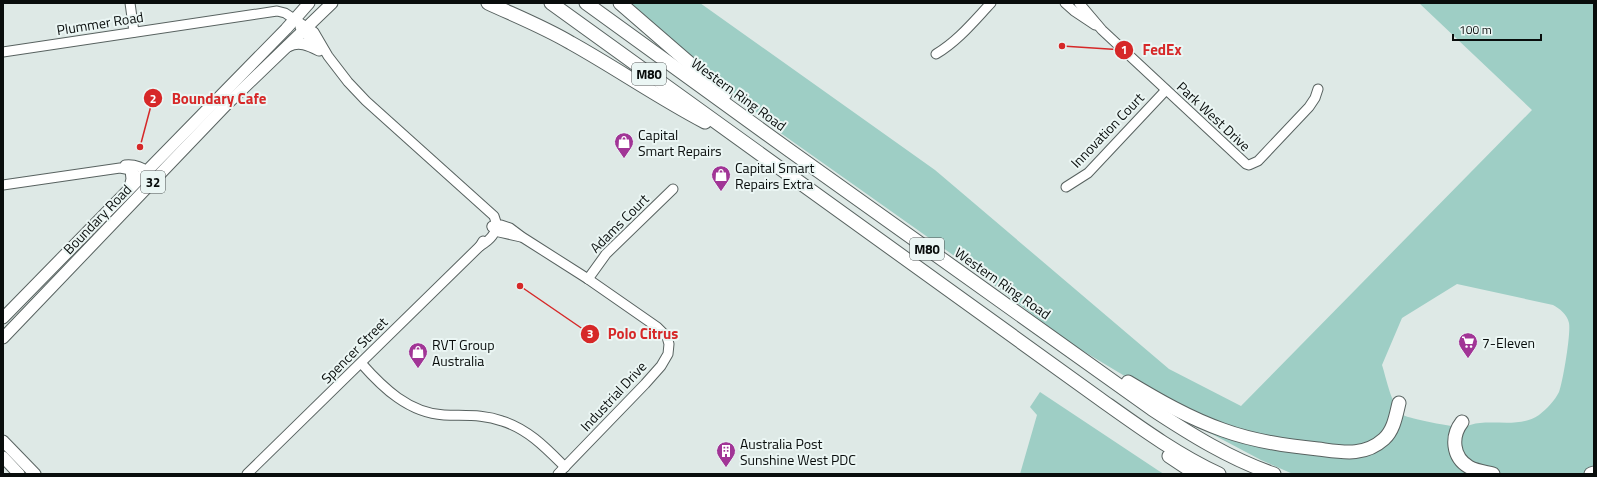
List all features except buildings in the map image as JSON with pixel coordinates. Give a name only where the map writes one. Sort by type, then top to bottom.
[{"type":"highway","points":[[488,3],[542,27],[570,42],[682,110],[747,144]]},
{"type":"highway","name":"M80","points":[[551,3],[1134,424],[1186,457],[1219,474]]},
{"type":"highway","name":"Western Ring Road","points":[[586,3],[789,150],[1177,425],[1214,447],[1274,474]]},
{"type":"highway","points":[[620,3],[789,150]]},
{"type":"highway","points":[[1065,347],[1155,398],[1194,418],[1229,432],[1271,443],[1343,453],[1363,451],[1371,448],[1386,438],[1394,424],[1399,403]]},
{"type":"highway","points":[[1028,348],[1172,458],[1196,474]]},
{"type":"highway","points":[[1462,422],[1455,433],[1455,447],[1458,454],[1467,466],[1479,471],[1493,474]]},
{"type":"main road","name":"32","points":[[141,170],[294,20],[309,3]]},
{"type":"main road","name":"Boundary Road","points":[[3,338],[227,104],[332,3]]},
{"type":"main road","points":[[288,46],[293,43],[304,44],[324,53]]},
{"type":"main road","name":"Boundary Road","points":[[3,318],[130,187],[132,179],[141,170]]},
{"type":"main road","points":[[3,441],[35,474]]},
{"type":"main road","points":[[3,457],[19,474]]},
{"type":"street","points":[[130,3],[134,32]]},
{"type":"street","points":[[936,54],[946,48],[963,33],[991,3]]},
{"type":"street","points":[[1065,3],[1102,30]]},
{"type":"street","points":[[1079,3],[1102,30]]},
{"type":"street","name":"Plummer Road","points":[[3,52],[277,11],[285,13],[305,29]]},
{"type":"street","points":[[305,29],[348,82],[366,101],[488,210],[494,227]]},
{"type":"street","name":"Park West Drive","points":[[1102,30],[1242,161],[1249,165],[1258,161],[1309,107],[1315,98],[1318,89]]},
{"type":"street","name":"Innovation Court","points":[[1066,187],[1088,173],[1166,90]]},
{"type":"street","points":[[3,185],[123,165],[141,170],[153,182]]},
{"type":"street","name":"Adams Court","points":[[588,279],[606,254],[673,190]]},
{"type":"street","name":"Industrial Drive","points":[[494,227],[505,226],[510,228],[588,279],[657,327],[667,337],[670,344],[668,354],[650,378],[562,471]]},
{"type":"street","name":"Spencer Street","points":[[247,474],[480,246],[488,233],[494,227]]},
{"type":"street","points":[[362,363],[392,395],[414,407],[442,415],[478,416],[503,421],[531,435],[562,471]]},
{"type":"green space","points":[[628,3],[700,3],[935,170],[1169,369],[1241,406],[1532,110],[1419,3],[1594,3],[1594,474],[1293,474],[1261,460],[1210,433],[1208,418],[1138,384],[1073,345],[970,267],[782,134]],"holes":[[[1457,284],[1553,305],[1567,317],[1569,323],[1568,347],[1559,392],[1545,410],[1539,415],[1525,421],[1510,423],[1478,423],[1462,427],[1414,419],[1403,415],[1399,411],[1393,399],[1382,365],[1402,318]]]},
{"type":"green space","points":[[1040,392],[1164,474],[1020,474],[1037,415],[1030,407]]},
{"type":"place","name":"FedEx","points":[[1062,46]]},
{"type":"place","name":"Boundary Cafe","points":[[140,147]]},
{"type":"place","name":"Capital Smart Repairs","points":[[624,159]]},
{"type":"place","name":"Capital Smart Repairs Extra","points":[[721,192]]},
{"type":"place","name":"Polo Citrus","points":[[520,286]]},
{"type":"place","name":"7-Eleven","points":[[1468,359]]},
{"type":"place","name":"RVT Group Australia","points":[[418,369]]},
{"type":"place","name":"Australia Post Sunshine West PDC","points":[[726,468]]}]
